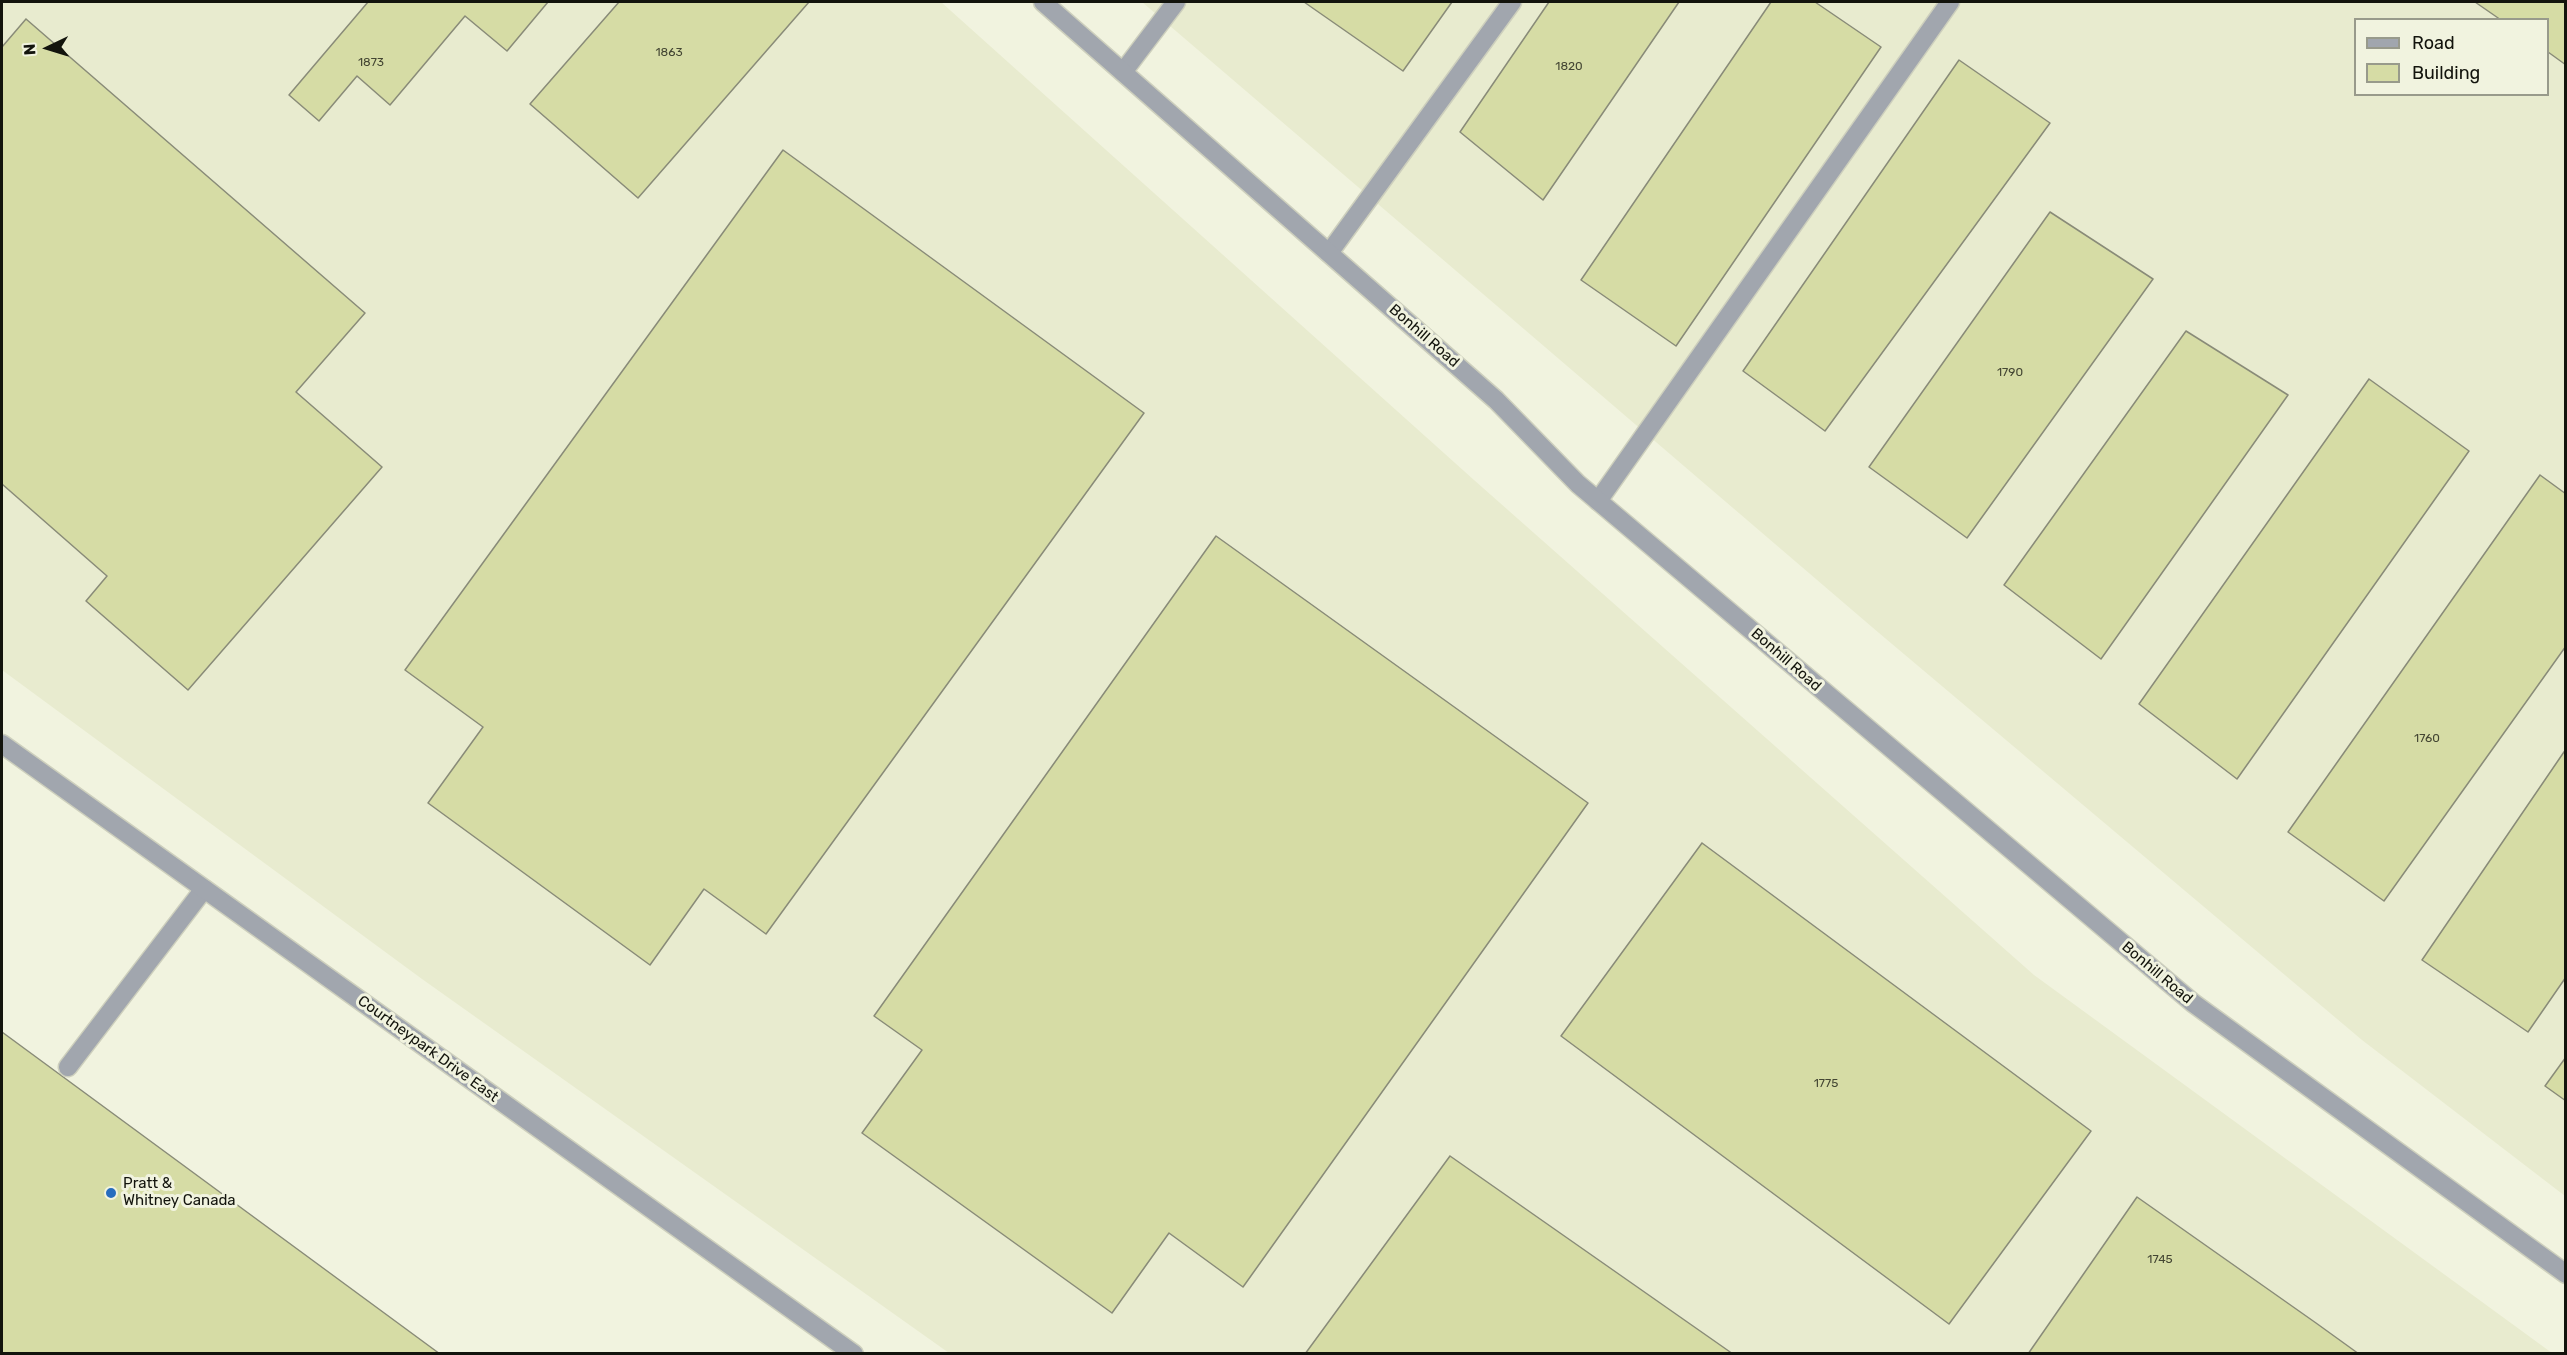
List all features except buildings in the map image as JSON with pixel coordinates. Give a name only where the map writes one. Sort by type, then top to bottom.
[{"type":"street","name":"Bonhill Road","points":[[1043,2],[1496,400],[1578,484],[2193,1004],[2565,1274]]},
{"type":"street","points":[[1123,72],[1176,2]]},
{"type":"street","points":[[1329,253],[1512,2]]},
{"type":"street","points":[[1598,501],[1950,2]]},
{"type":"street","name":"Courtneypark Drive East","points":[[2,744],[854,1353]]},
{"type":"street","points":[[68,1067],[204,889]]},
{"type":"shaded area","points":[[2,2],[941,2],[1474,480],[2034,975],[2552,1353],[949,1353],[422,979],[2,670]]},
{"type":"shaded area","points":[[1142,2],[2565,2],[2565,1196],[2362,1040],[1879,633]]},
{"type":"place","name":"Pratt & Whitney Canada","points":[[111,1193]]}]
